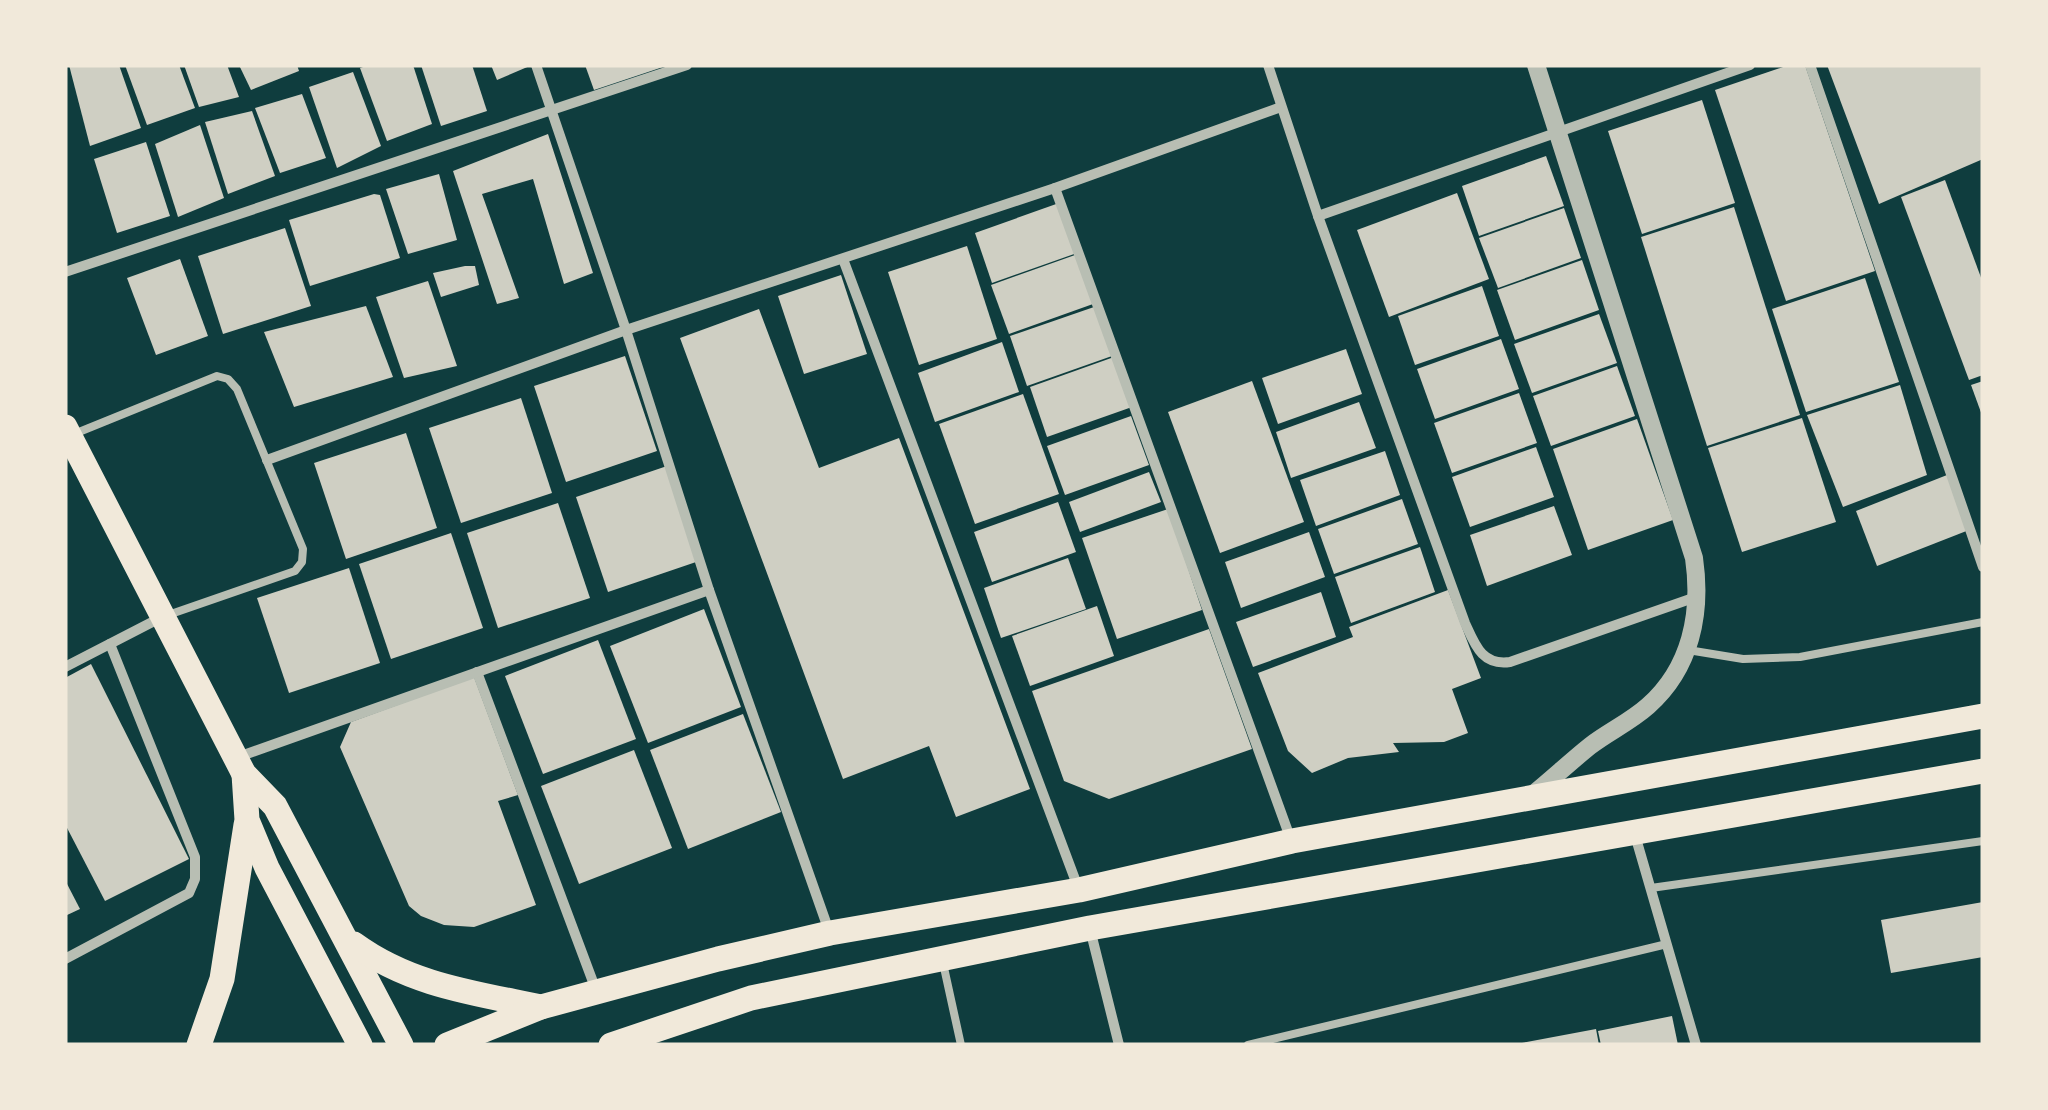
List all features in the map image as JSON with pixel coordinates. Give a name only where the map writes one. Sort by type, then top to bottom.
[{"type":"main road","points":[[66,434],[241,766],[275,806],[401,1045]]},
{"type":"main road","points":[[447,1045],[541,1007],[718,958],[830,933],[1079,890],[1292,842],[1531,796],[1983,716]]},
{"type":"main road","points":[[241,766],[247,820],[266,868],[360,1045]]},
{"type":"main road","points":[[612,1045],[752,998],[1090,928],[1983,772]]},
{"type":"main road","points":[[199,1045],[222,979],[247,820]]},
{"type":"main road","points":[[349,940],[392,969],[434,985],[541,1007]]},
{"type":"street","points":[[536,65],[709,590],[830,933]]},
{"type":"street","points":[[65,272],[687,65]]},
{"type":"street","points":[[1268,65],[1318,216],[1465,623],[1483,657],[1496,664],[1510,662],[1696,596]]},
{"type":"street","points":[[1531,796],[1590,746],[1647,707],[1669,684],[1688,650],[1696,596],[1694,558],[1536,65]]},
{"type":"street","points":[[1318,216],[1750,65]]},
{"type":"street","points":[[1810,65],[1983,567]]},
{"type":"street","points":[[267,460],[626,330],[1056,188],[1281,106]]},
{"type":"street","points":[[1056,188],[1292,842]]},
{"type":"street","points":[[843,259],[1079,890]]},
{"type":"street","points":[[241,766],[477,672],[709,590]]},
{"type":"street","points":[[65,667],[164,616]]},
{"type":"street","points":[[65,959],[188,894],[195,878],[195,857],[110,644]]},
{"type":"street","points":[[477,672],[597,993]]},
{"type":"street","points":[[1634,833],[1696,1045]]},
{"type":"street","points":[[1090,928],[1119,1045]]},
{"type":"lane","points":[[66,434],[217,376],[228,379],[237,389],[303,549],[302,562],[295,571],[164,616]]},
{"type":"lane","points":[[1688,650],[1743,659],[1800,658],[1983,622]]},
{"type":"lane","points":[[1650,888],[1983,841]]},
{"type":"lane","points":[[1248,1045],[1666,944]]},
{"type":"lane","points":[[942,958],[961,1045]]},
{"type":"building","points":[[69,65],[119,65],[141,128],[90,146]]},
{"type":"building","points":[[125,65],[179,65],[195,108],[147,125]]},
{"type":"building","points":[[184,65],[227,65],[239,97],[199,107]]},
{"type":"building","points":[[239,65],[297,65],[299,71],[251,90]]},
{"type":"building","points":[[413,65],[432,124],[387,141],[360,68]]},
{"type":"building","points":[[421,65],[472,65],[487,111],[441,126]]},
{"type":"building","points":[[491,65],[532,65],[497,80]]},
{"type":"building","points":[[585,65],[666,65],[666,66],[594,90]]},
{"type":"building","points":[[1789,65],[1805,65],[1875,271],[1786,301],[1715,90]]},
{"type":"building","points":[[1827,65],[1983,65],[1983,159],[1879,204]]},
{"type":"building","points":[[353,72],[381,146],[337,168],[309,87]]},
{"type":"building","points":[[302,94],[326,158],[280,173],[255,108]]},
{"type":"building","points":[[1702,100],[1735,203],[1642,234],[1608,131]]},
{"type":"building","points":[[252,111],[275,176],[228,194],[205,122]]},
{"type":"building","points":[[200,125],[224,198],[178,217],[155,144]]},
{"type":"building","points":[[548,134],[593,273],[564,284],[533,179],[482,194],[519,298],[497,304],[453,171]]},
{"type":"building","points":[[146,142],[170,216],[117,233],[94,159]]},
{"type":"building","points":[[1546,156],[1564,206],[1479,236],[1462,186]]},
{"type":"building","points":[[439,174],[457,240],[408,254],[386,189]]},
{"type":"building","points":[[1945,180],[1983,283],[1983,375],[1969,380],[1901,197]]},
{"type":"building","points":[[1457,193],[1489,279],[1389,317],[1357,230]]},
{"type":"building","points":[[380,195],[400,258],[310,286],[289,220]]},
{"type":"building","points":[[1059,203],[1077,253],[992,283],[975,233]]},
{"type":"building","points":[[1734,207],[1800,415],[1707,446],[1641,237]]},
{"type":"building","points":[[1564,208],[1581,258],[1498,288],[1479,238]]},
{"type":"building","points":[[285,228],[311,306],[223,334],[198,256]]},
{"type":"building","points":[[967,246],[997,339],[919,365],[888,272]]},
{"type":"building","points":[[1075,255],[1093,304],[1009,334],[991,285]]},
{"type":"building","points":[[180,259],[208,336],[156,355],[127,278]]},
{"type":"building","points":[[1582,260],[1599,310],[1515,340],[1497,290]]},
{"type":"building","points":[[475,266],[479,285],[441,297],[433,273]]},
{"type":"building","points":[[841,275],[867,354],[804,374],[778,296]]},
{"type":"building","points":[[1865,278],[1899,382],[1806,412],[1772,309]]},
{"type":"building","points":[[428,281],[457,366],[404,378],[376,297]]},
{"type":"building","points":[[1482,286],[1499,336],[1415,365],[1398,316]]},
{"type":"building","points":[[366,306],[393,377],[294,407],[264,332]]},
{"type":"building","points":[[1094,307],[1112,356],[1027,386],[1010,336]]},
{"type":"building","points":[[759,309],[819,468],[899,438],[1030,789],[956,817],[929,746],[843,779],[680,338]]},
{"type":"building","points":[[1599,314],[1617,363],[1532,393],[1514,344]]},
{"type":"building","points":[[1501,339],[1519,389],[1435,419],[1417,369]]},
{"type":"building","points":[[1002,342],[1019,392],[935,422],[918,373]]},
{"type":"building","points":[[1346,349],[1362,394],[1278,424],[1262,378]]},
{"type":"building","points":[[625,356],[657,451],[566,482],[534,386]]},
{"type":"building","points":[[1114,357],[1132,407],[1047,437],[1030,387]]},
{"type":"building","points":[[1617,366],[1635,416],[1551,446],[1533,396]]},
{"type":"building","points":[[1252,381],[1304,522],[1220,553],[1168,412]]},
{"type":"building","points":[[1983,381],[1983,418],[1971,385]]},
{"type":"building","points":[[1900,385],[1927,475],[1843,507],[1807,415]]},
{"type":"building","points":[[1519,393],[1537,443],[1452,473],[1434,423]]},
{"type":"building","points":[[1023,394],[1059,494],[975,524],[939,424]]},
{"type":"building","points":[[521,398],[552,493],[461,523],[429,428]]},
{"type":"building","points":[[1359,402],[1376,448],[1291,478],[1276,432]]},
{"type":"building","points":[[1131,416],[1149,465],[1065,495],[1047,446]]},
{"type":"building","points":[[1802,418],[1836,522],[1742,552],[1708,448]]},
{"type":"building","points":[[1637,419],[1673,520],[1588,550],[1553,449]]},
{"type":"building","points":[[406,433],[437,528],[346,559],[314,463]]},
{"type":"building","points":[[1536,447],[1554,497],[1470,527],[1452,477]]},
{"type":"building","points":[[1385,451],[1400,495],[1316,526],[1300,480]]},
{"type":"building","points":[[667,466],[699,561],[608,592],[576,497]]},
{"type":"building","points":[[1149,472],[1161,502],[1080,532],[1069,502]]},
{"type":"building","points":[[1947,475],[1969,530],[1877,566],[1856,511]]},
{"type":"building","points":[[1402,499],[1418,544],[1334,574],[1318,529]]},
{"type":"building","points":[[1058,502],[1076,552],[992,582],[974,532]]},
{"type":"building","points":[[558,503],[590,598],[498,628],[467,533]]},
{"type":"building","points":[[1554,506],[1572,555],[1487,586],[1470,535]]},
{"type":"building","points":[[1168,509],[1202,610],[1117,639],[1082,538]]},
{"type":"building","points":[[1309,532],[1325,577],[1241,608],[1225,562]]},
{"type":"building","points":[[451,533],[483,628],[391,659],[359,564]]},
{"type":"building","points":[[1420,547],[1435,592],[1351,623],[1335,577]]},
{"type":"building","points":[[1068,558],[1086,609],[1001,638],[984,588]]},
{"type":"building","points":[[349,568],[380,663],[289,693],[257,598]]},
{"type":"building","points":[[1448,590],[1481,678],[1452,689],[1468,733],[1444,742],[1393,743],[1399,752],[1348,758],[1312,773],[1288,751],[1258,673],[1353,637],[1349,627]]},
{"type":"building","points":[[1321,592],[1336,637],[1253,667],[1236,622]]},
{"type":"building","points":[[1097,606],[1114,656],[1030,686],[1012,636]]},
{"type":"building","points":[[704,609],[741,707],[648,743],[610,646]]},
{"type":"building","points":[[1209,629],[1252,749],[1109,799],[1064,781],[1032,691]]},
{"type":"building","points":[[598,640],[636,739],[543,774],[505,676]]},
{"type":"building","points":[[91,664],[189,859],[105,901],[65,824],[65,678]]},
{"type":"building","points":[[474,677],[518,795],[498,801],[536,905],[474,927],[444,925],[421,916],[409,906],[340,747],[351,722]]},
{"type":"building","points":[[743,714],[781,812],[688,849],[650,750]]},
{"type":"building","points":[[634,750],[672,848],[579,884],[541,786]]},
{"type":"building","points":[[65,880],[80,909],[65,916]]},
{"type":"building","points":[[1983,902],[1983,957],[1891,973],[1881,920]]},
{"type":"building","points":[[1672,1016],[1678,1045],[1601,1045],[1598,1031]]},
{"type":"building","points":[[1596,1029],[1599,1045],[1522,1045],[1522,1043]]}]
